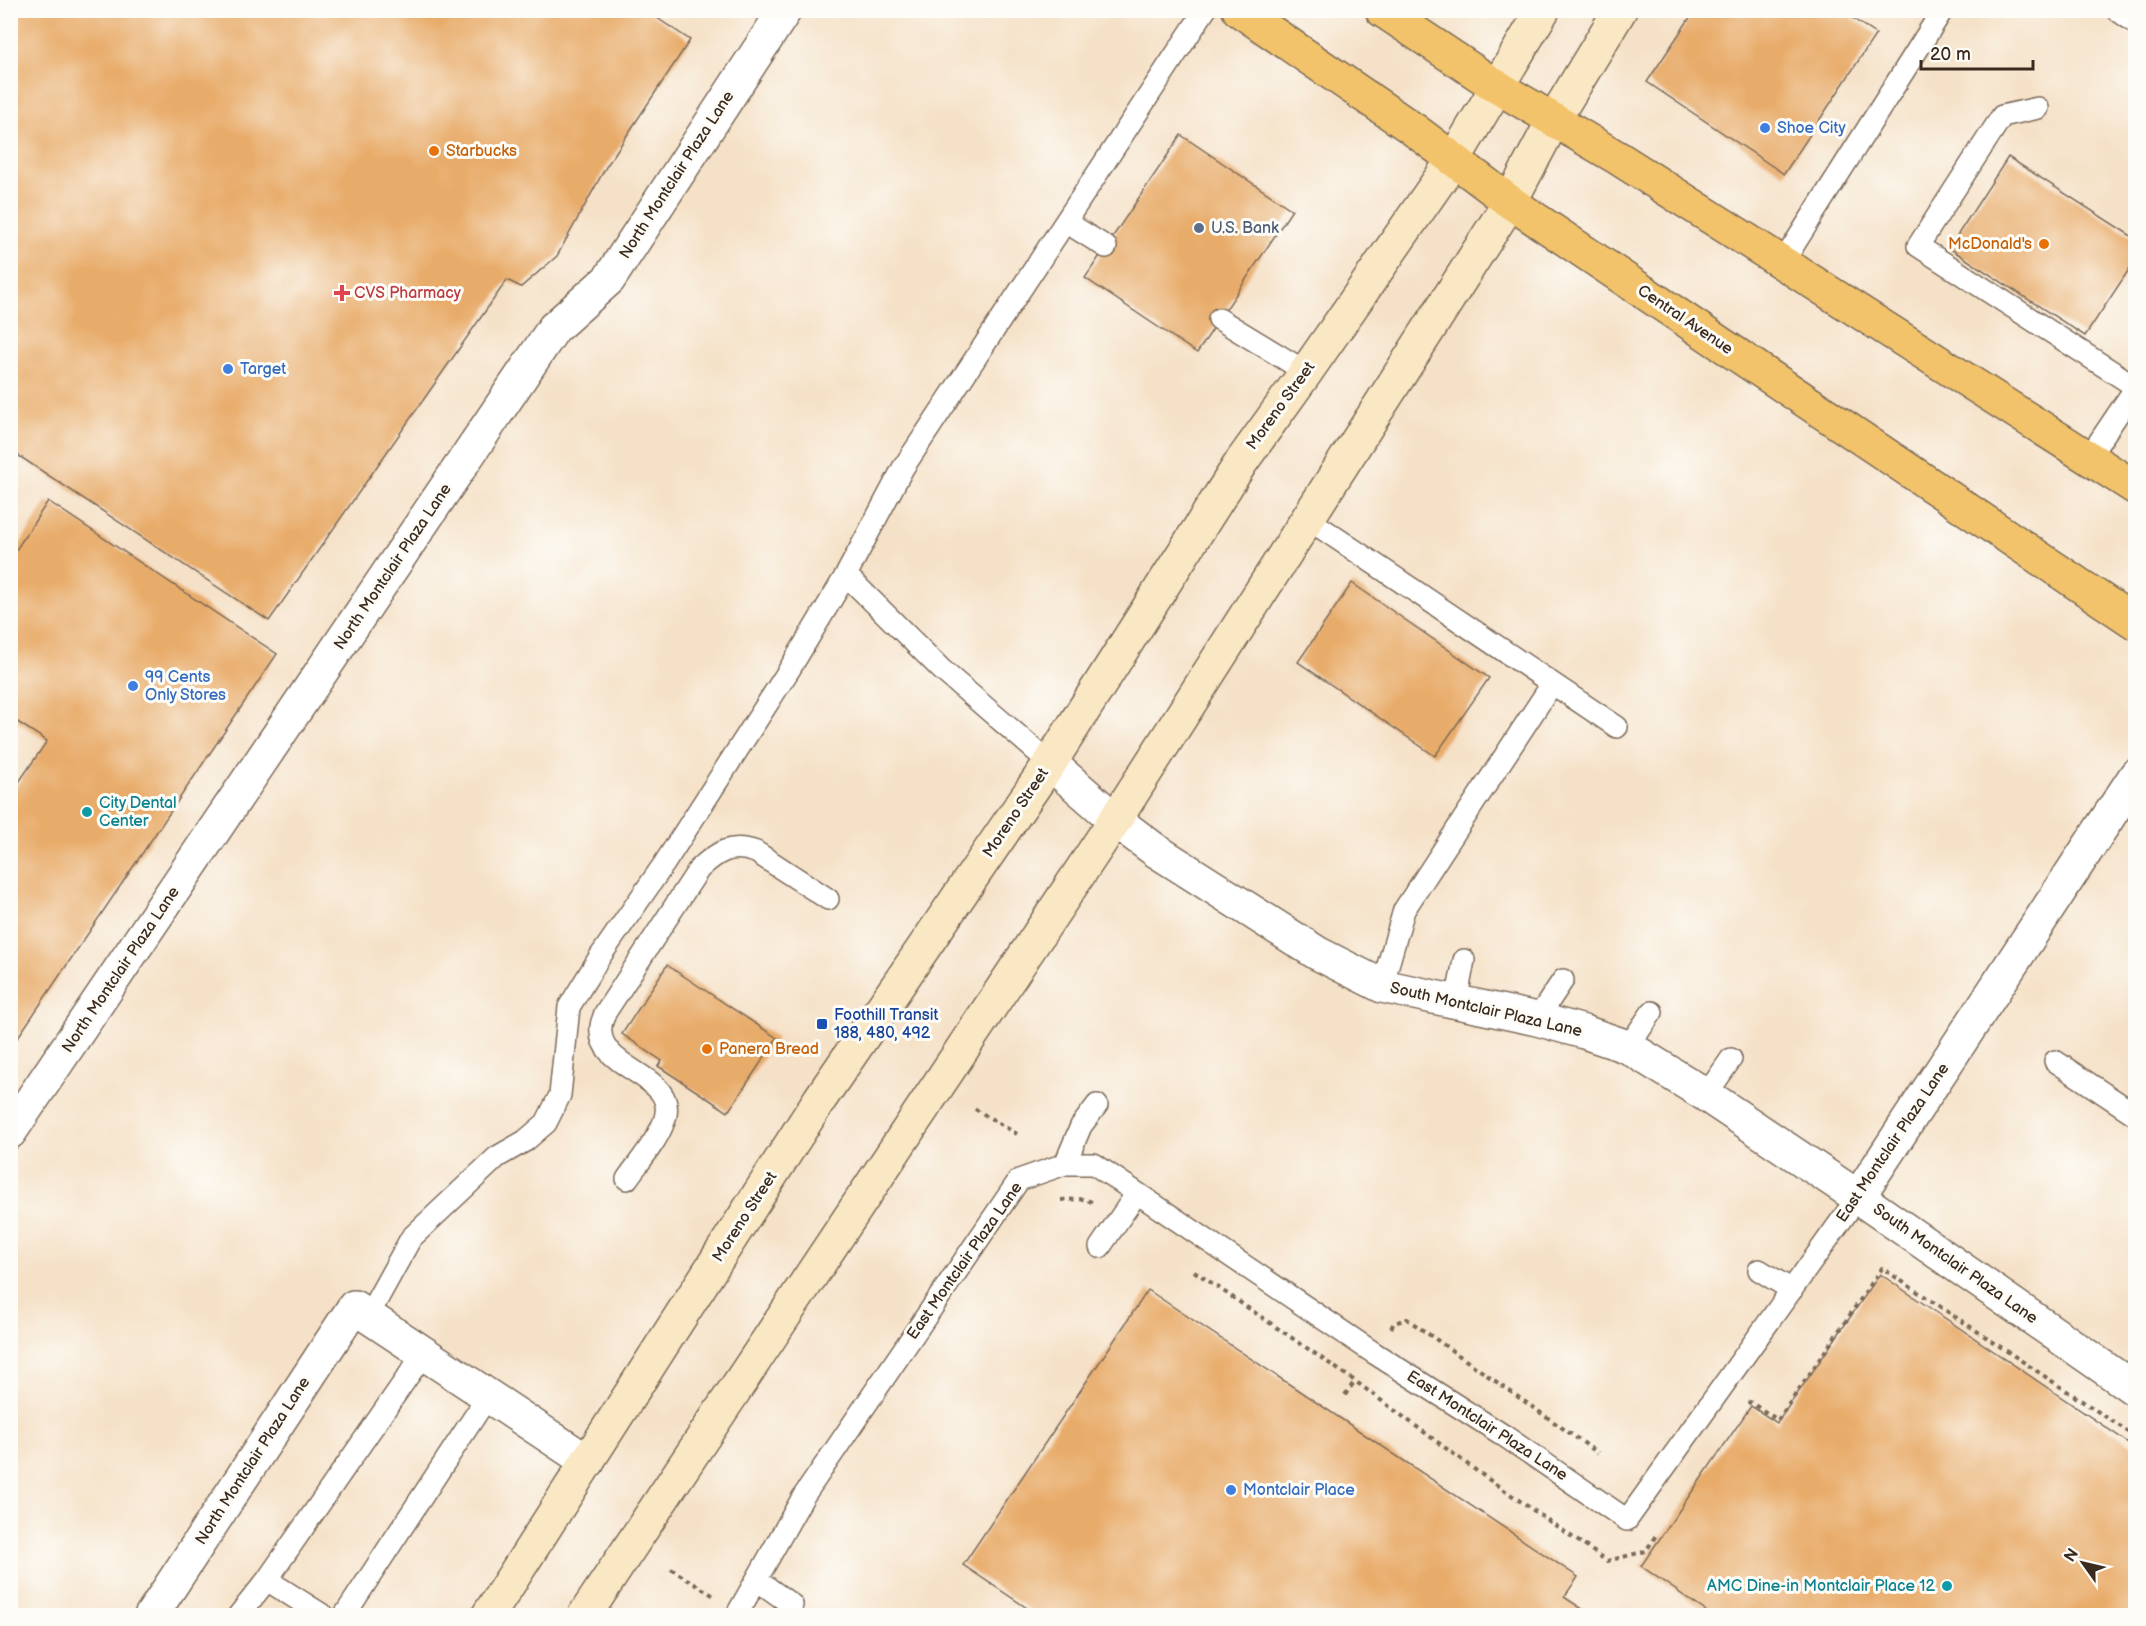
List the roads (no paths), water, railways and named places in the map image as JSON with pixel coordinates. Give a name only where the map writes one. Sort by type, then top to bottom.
[{"type":"main road","name":"Central Avenue","points":[[1239,10],[1454,159],[1510,202],[2136,623]]},
{"type":"main road","points":[[1382,10],[1496,86],[1618,158],[2136,488]]},
{"type":"street","name":"North Montclair Plaza Lane","points":[[10,1132],[554,328],[609,279],[785,10]]},
{"type":"street","name":"Moreno Street","points":[[488,1616],[820,1099],[1050,763],[1242,461],[1454,159],[1543,10]]},
{"type":"street","points":[[584,1616],[1115,820],[1510,202],[1553,121],[1620,10]]},
{"type":"street","name":"South Montclair Plaza Lane","points":[[1050,763],[1115,820],[1155,850],[1317,953],[1382,986],[1537,1019],[1628,1047],[1706,1095],[1858,1197],[2136,1390]]},
{"type":"street","name":"East Montclair Plaza Lane","points":[[1858,1197],[2136,775]]},
{"type":"street","name":"North Montclair Plaza Lane","points":[[151,1616],[361,1311]]},
{"type":"street","points":[[361,1311],[588,1462]]},
{"type":"lane","points":[[361,1311],[411,1238],[497,1158],[525,1141],[546,1123],[560,1095],[569,1007],[777,689],[846,575],[903,468],[1205,10]]},
{"type":"lane","points":[[2117,10],[2136,23]]},
{"type":"lane","points":[[1783,262],[1937,12]]},
{"type":"lane","points":[[2038,108],[2001,116],[1918,246],[2136,387],[2089,458]]},
{"type":"lane","points":[[1066,222],[1106,247]]},
{"type":"lane","points":[[1220,319],[1306,372]]},
{"type":"lane","points":[[1308,519],[1617,728]]},
{"type":"lane","points":[[846,575],[942,670],[1050,763]]},
{"type":"lane","points":[[1382,986],[1404,910],[1552,684]]},
{"type":"lane","points":[[627,1179],[664,1124],[667,1109],[663,1095],[653,1083],[609,1052],[600,1028],[605,1013],[699,869],[712,856],[742,847],[756,852],[828,898]]},
{"type":"lane","points":[[1456,1002],[1464,960]]},
{"type":"lane","points":[[1537,1019],[1563,980]]},
{"type":"lane","points":[[1628,1047],[1652,1012]]},
{"type":"lane","points":[[1706,1095],[1731,1059]]},
{"type":"lane","points":[[2055,1061],[2136,1115]]},
{"type":"lane","points":[[1065,1164],[1082,1126],[1097,1105]]},
{"type":"lane","name":"East Montclair Plaza Lane","points":[[736,1616],[803,1497],[1019,1180],[1065,1164],[1094,1164],[1374,1353],[1503,1435],[1627,1520],[1858,1197]]},
{"type":"lane","points":[[1100,1247],[1137,1193]]},
{"type":"lane","points":[[1759,1270],[1792,1290]]},
{"type":"lane","points":[[238,1616],[267,1580],[424,1353]]},
{"type":"lane","points":[[344,1616],[488,1396]]},
{"type":"lane","points":[[267,1580],[324,1616]]},
{"type":"lane","points":[[757,1580],[792,1605]]},
{"type":"place","name":"Shoe City","points":[[1765,128]]},
{"type":"place","name":"Starbucks","points":[[434,151]]},
{"type":"place","name":"U.S. Bank","points":[[1199,228]]},
{"type":"place","name":"McDonald's","points":[[2044,244]]},
{"type":"place","name":"CVS Pharmacy","points":[[342,293]]},
{"type":"place","name":"Target","points":[[228,369]]},
{"type":"place","name":"99 Cents Only Stores","points":[[133,686]]},
{"type":"place","name":"City Dental Center","points":[[87,812]]},
{"type":"place","name":"Foothill Transit 188, 480, 492","points":[[822,1024]]},
{"type":"place","name":"Panera Bread","points":[[707,1049]]},
{"type":"place","name":"Montclair Place","points":[[1231,1490]]},
{"type":"place","name":"AMC Dine-in Montclair Place 12","points":[[1947,1586]]}]
